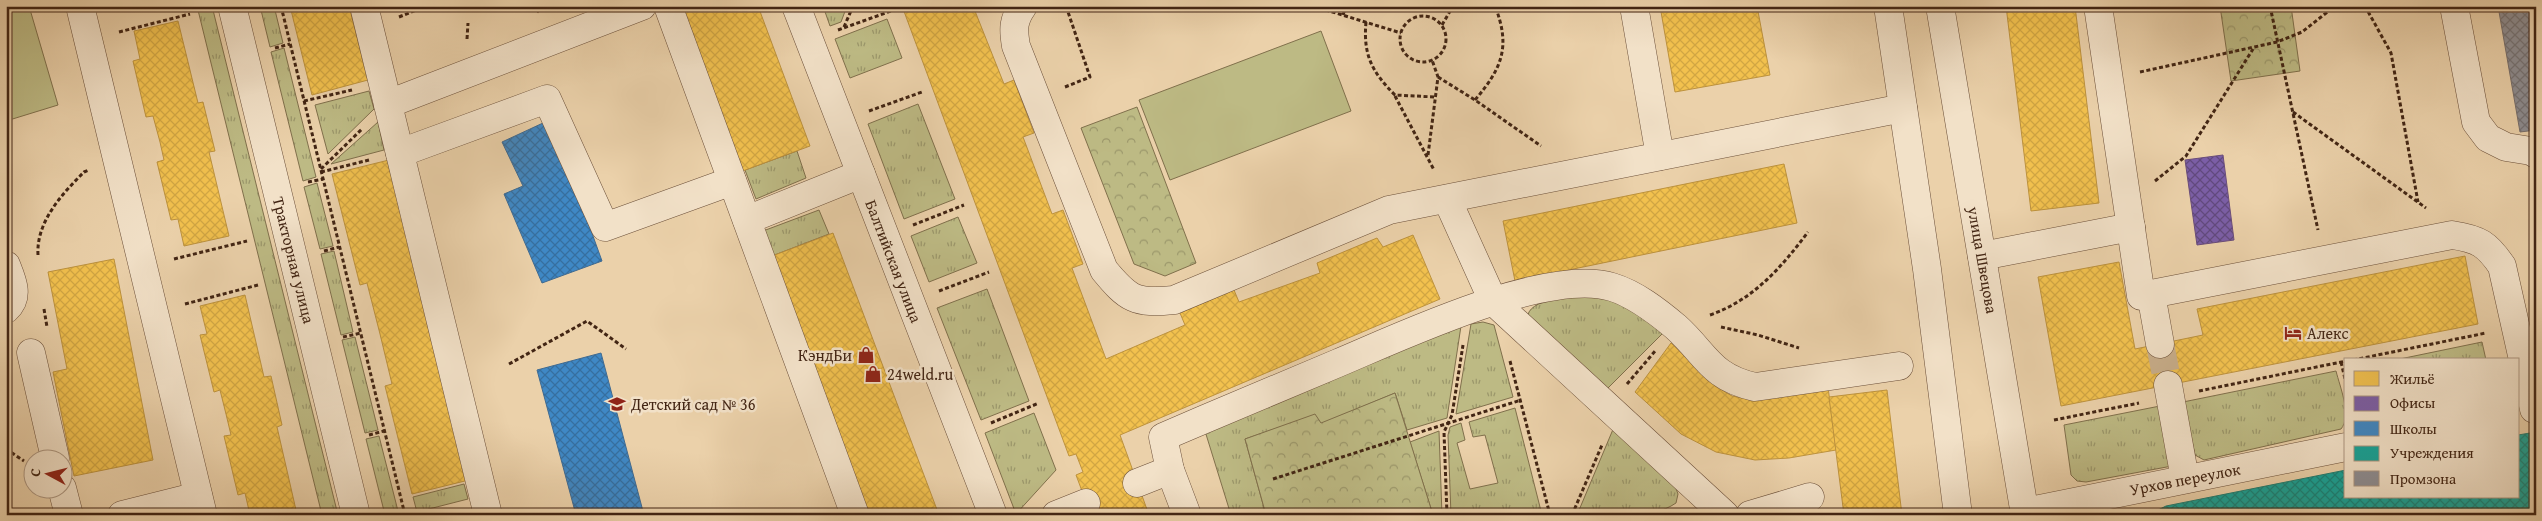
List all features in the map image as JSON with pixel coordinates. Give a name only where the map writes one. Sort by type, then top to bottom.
[{"type":"street","points":[[80,6],[200,505],[122,515]]},
{"type":"street","name":"Тракторная улица","points":[[232,6],[356,515]]},
{"type":"street","points":[[364,6],[486,514]]},
{"type":"street","points":[[385,93],[642,6]]},
{"type":"street","points":[[668,6],[855,515]]},
{"type":"street","name":"Балтийская улица","points":[[796,6],[993,515]]},
{"type":"street","points":[[1024,6],[1015,17],[1013,31],[1016,46],[1104,270],[1123,293],[1150,302],[1174,300],[1389,210],[1903,108]]},
{"type":"street","points":[[1634,6],[1660,156]]},
{"type":"street","points":[[1888,6],[1958,515]]},
{"type":"street","name":"улица Швецова","points":[[1940,6],[2025,513]]},
{"type":"street","points":[[2098,6],[2142,296],[2452,234],[2471,238],[2489,248],[2502,266],[2517,327],[2529,410]]},
{"type":"street","points":[[2454,6],[2476,122],[2488,138],[2506,147],[2531,151],[2536,154]]},
{"type":"street","points":[[400,153],[547,99],[606,227],[732,181]]},
{"type":"street","points":[[747,220],[861,174]]},
{"type":"street","points":[[1447,199],[1481,305],[1725,515]]},
{"type":"street","points":[[1982,256],[2129,215]]},
{"type":"street","points":[[6,265],[15,292],[12,304],[6,310]]},
{"type":"street","points":[[1187,515],[1170,470],[1162,437],[1481,305],[1567,285],[1610,286],[1630,294],[1676,328],[1720,374],[1736,383],[1755,388],[1899,366]]},
{"type":"street","points":[[2151,294],[2160,344]]},
{"type":"street","points":[[30,353],[53,448]]},
{"type":"street","points":[[2168,385],[2186,479]]},
{"type":"street","name":"Урхов переулок","points":[[2025,513],[2344,447]]},
{"type":"street","points":[[1137,483],[1170,470]]},
{"type":"street","points":[[1750,515],[1810,497]]},
{"type":"street","points":[[64,498],[68,515]]},
{"type":"street","points":[[1056,515],[1086,503]]},
{"type":"path","points":[[281,6],[405,515]]},
{"type":"path","points":[[844,28],[853,6]]},
{"type":"path","points":[[1036,97],[1090,77],[1066,6]]},
{"type":"path","points":[[1313,6],[1334,11],[1401,34]]},
{"type":"path","points":[[1329,6],[1334,11]]},
{"type":"path","points":[[1343,15],[1346,6]]},
{"type":"path","points":[[1442,25],[1452,6]]},
{"type":"path","points":[[1475,100],[1494,77],[1502,57],[1500,20],[1495,6]]},
{"type":"path","points":[[2270,6],[2324,260]]},
{"type":"path","points":[[2109,78],[2277,42],[2302,32],[2335,6]]},
{"type":"path","points":[[2366,6],[2391,53],[2418,202]]},
{"type":"path","points":[[809,40],[891,11]]},
{"type":"path","points":[[114,33],[190,14]]},
{"type":"path","points":[[1422,15],[1430,16],[1442,25],[1445,31],[1445,45],[1443,51],[1432,60],[1418,61],[1411,58],[1402,48],[1401,34],[1408,21],[1422,15]]},
{"type":"path","points":[[1366,22],[1364,40],[1369,61],[1379,79],[1395,95],[1428,156],[1447,199]]},
{"type":"path","points":[[267,50],[290,44]]},
{"type":"path","points":[[2129,215],[2186,156],[2254,48]]},
{"type":"path","points":[[1428,156],[1438,78],[1432,60]]},
{"type":"path","points":[[1438,78],[1475,100],[1535,143],[1584,172]]},
{"type":"path","points":[[840,122],[922,92]]},
{"type":"path","points":[[304,102],[385,93]]},
{"type":"path","points":[[321,170],[385,93]]},
{"type":"path","points":[[1395,95],[1436,97]]},
{"type":"path","points":[[2292,112],[2436,214],[2452,234]]},
{"type":"path","points":[[321,170],[400,153]]},
{"type":"path","points":[[38,256],[37,246],[46,219],[62,193],[84,172],[116,162]]},
{"type":"path","points":[[300,184],[323,178]]},
{"type":"path","points":[[884,236],[964,205]]},
{"type":"path","points":[[168,260],[247,241]]},
{"type":"path","points":[[317,252],[340,247]]},
{"type":"path","points":[[910,302],[989,272]]},
{"type":"path","points":[[180,305],[258,285]]},
{"type":"path","points":[[30,353],[50,342],[44,304]]},
{"type":"path","points":[[1447,515],[1444,432],[1446,424],[1452,415],[1481,305]]},
{"type":"path","points":[[509,364],[586,321],[626,348]]},
{"type":"path","points":[[1714,324],[1784,342],[1802,350]]},
{"type":"path","points":[[2363,358],[2517,327]]},
{"type":"path","points":[[338,339],[361,333]]},
{"type":"path","points":[[1508,354],[1550,515]]},
{"type":"path","points":[[2341,362],[2344,375]]},
{"type":"path","points":[[1273,479],[1521,400]]},
{"type":"path","points":[[962,435],[1039,404]]},
{"type":"path","points":[[362,437],[384,431]]},
{"type":"path","points":[[6,449],[22,459]]},
{"type":"green space","points":[[6,6],[29,6],[58,105],[6,121]]},
{"type":"green space","points":[[197,6],[212,6],[338,515],[322,515]]},
{"type":"green space","points":[[260,6],[274,6],[283,43],[270,47]]},
{"type":"green space","points":[[823,6],[847,6],[841,22],[830,26]]},
{"type":"green space","points":[[2220,6],[2291,6],[2300,71],[2231,81]]},
{"type":"green space","points":[[887,19],[902,58],[850,78],[835,39]]},
{"type":"green space","points":[[1321,31],[1351,111],[1170,180],[1139,100]]},
{"type":"green space","points":[[284,48],[316,177],[303,181],[271,52]]},
{"type":"green space","points":[[369,91],[374,109],[328,154],[315,105]]},
{"type":"green space","points":[[918,104],[955,199],[904,219],[868,124]]},
{"type":"green space","points":[[1137,107],[1196,263],[1165,276],[1134,264],[1081,128]]},
{"type":"green space","points":[[378,122],[384,150],[331,164]]},
{"type":"green space","points":[[797,151],[806,178],[756,199],[745,170]]},
{"type":"green space","points":[[317,183],[333,246],[320,249],[304,187]]},
{"type":"green space","points":[[819,210],[829,234],[772,256],[763,231]]},
{"type":"green space","points":[[958,217],[977,263],[929,282],[911,236]]},
{"type":"green space","points":[[334,251],[353,332],[341,335],[321,254]]},
{"type":"green space","points":[[987,289],[1029,401],[981,420],[937,308]]},
{"type":"green space","points":[[1601,292],[1665,331],[1604,392],[1528,315],[1531,309],[1548,300]]},
{"type":"green space","points":[[1483,322],[1494,325],[1513,397],[1456,414],[1471,324]]},
{"type":"green space","points":[[1461,326],[1447,418],[1407,430],[1395,393],[1321,424],[1315,415],[1245,439],[1266,515],[1231,515],[1205,431]]},
{"type":"green space","points":[[355,337],[378,430],[365,433],[342,340]]},
{"type":"green space","points":[[2482,342],[2486,358],[2405,358]]},
{"type":"green space","points":[[2336,371],[2344,404],[2344,423],[2341,429],[2204,460],[2195,455],[2183,402]]},
{"type":"green space","points":[[1395,393],[1433,515],[1266,515],[1245,439],[1315,414],[1321,423]]},
{"type":"green space","points":[[2160,406],[2172,466],[2086,482],[2077,481],[2071,475],[2064,425]]},
{"type":"green space","points":[[1515,408],[1542,515],[1451,515],[1448,435],[1450,427],[1461,423],[1465,440],[1457,443],[1470,489],[1498,483],[1485,435],[1473,437],[1469,422]]},
{"type":"green space","points":[[1034,413],[1056,470],[1016,514],[985,433]]},
{"type":"green space","points":[[1614,427],[1675,486],[1678,494],[1676,503],[1666,509],[1641,515],[1577,515]]},
{"type":"green space","points":[[1439,431],[1442,515],[1433,515],[1410,442]]},
{"type":"green space","points":[[379,436],[399,515],[385,515],[366,439]]},
{"type":"green space","points":[[464,484],[468,499],[417,512],[413,497]]},
{"type":"building: Жильё","points":[[290,6],[349,6],[368,80],[312,95]]},
{"type":"building: Жильё","points":[[678,6],[758,6],[810,146],[740,172]]},
{"type":"building: Жильё","points":[[902,6],[973,6],[1004,84],[1014,80],[1034,133],[1023,137],[1052,214],[1063,210],[1083,264],[1072,268],[1106,359],[1185,325],[1180,313],[1234,290],[1239,302],[1320,273],[1317,263],[1377,238],[1383,247],[1413,235],[1440,299],[1120,435],[1149,515],[1091,515],[1076,475],[1083,472],[1076,454],[1069,456]]},
{"type":"building: Жильё","points":[[1660,6],[1757,6],[1770,75],[1675,92]]},
{"type":"building: Жильё","points":[[2006,6],[2075,6],[2099,203],[2031,211]]},
{"type":"building: Жильё","points":[[178,21],[198,103],[203,102],[215,151],[209,152],[229,236],[184,246],[178,219],[171,220],[157,162],[164,160],[160,142],[153,116],[146,117],[133,61],[140,59],[134,31]]},
{"type":"building: Жильё","points":[[389,160],[469,480],[412,494],[385,386],[392,384],[380,334],[367,283],[360,285],[332,174]]},
{"type":"building: Жильё","points":[[1784,164],[1797,223],[1515,281],[1503,221]]},
{"type":"building: Жильё","points":[[833,233],[939,515],[868,515],[772,256]]},
{"type":"building: Жильё","points":[[2465,256],[2478,324],[2061,406],[2038,277],[2119,262],[2135,349],[2203,335],[2197,309]]},
{"type":"building: Жильё","points":[[114,259],[153,460],[74,476],[72,448],[68,448],[53,372],[67,369],[48,272]]},
{"type":"building: Жильё","points":[[245,295],[264,377],[271,376],[282,425],[277,427],[296,510],[277,515],[250,515],[245,493],[238,495],[224,436],[231,435],[220,390],[214,392],[200,335],[207,334],[200,306]]},
{"type":"building: Жильё","points":[[1671,343],[1715,386],[1732,396],[1753,400],[1828,387],[1836,450],[1789,458],[1755,460],[1716,452],[1681,434],[1635,392]]},
{"type":"building: Жильё","points":[[1887,390],[1902,515],[1844,515],[1829,397]]},
{"type":"building: Офисы","points":[[2223,155],[2234,240],[2197,245],[2185,160]]},
{"type":"building: Школы","points":[[543,123],[589,225],[602,261],[542,283],[504,194],[523,186],[502,142]]},
{"type":"building: Школы","points":[[601,353],[644,515],[576,515],[537,370]]},
{"type":"building: Учреждения","points":[[2536,432],[2536,513],[2148,515],[2166,506],[2344,470],[2344,498],[2520,498],[2520,435]]},
{"type":"building: Промзона","points":[[2498,6],[2536,6],[2536,130],[2520,132]]},
{"type":"tunnel","points":[[2160,344],[2168,385]]},
{"type":"place","name":"Алекс","points":[[2293,333]]},
{"type":"place","name":"КэндБи","points":[[866,355]]},
{"type":"place","name":"24weld.ru","points":[[873,374]]},
{"type":"place","name":"Детский сад № 36","points":[[617,404]]}]
